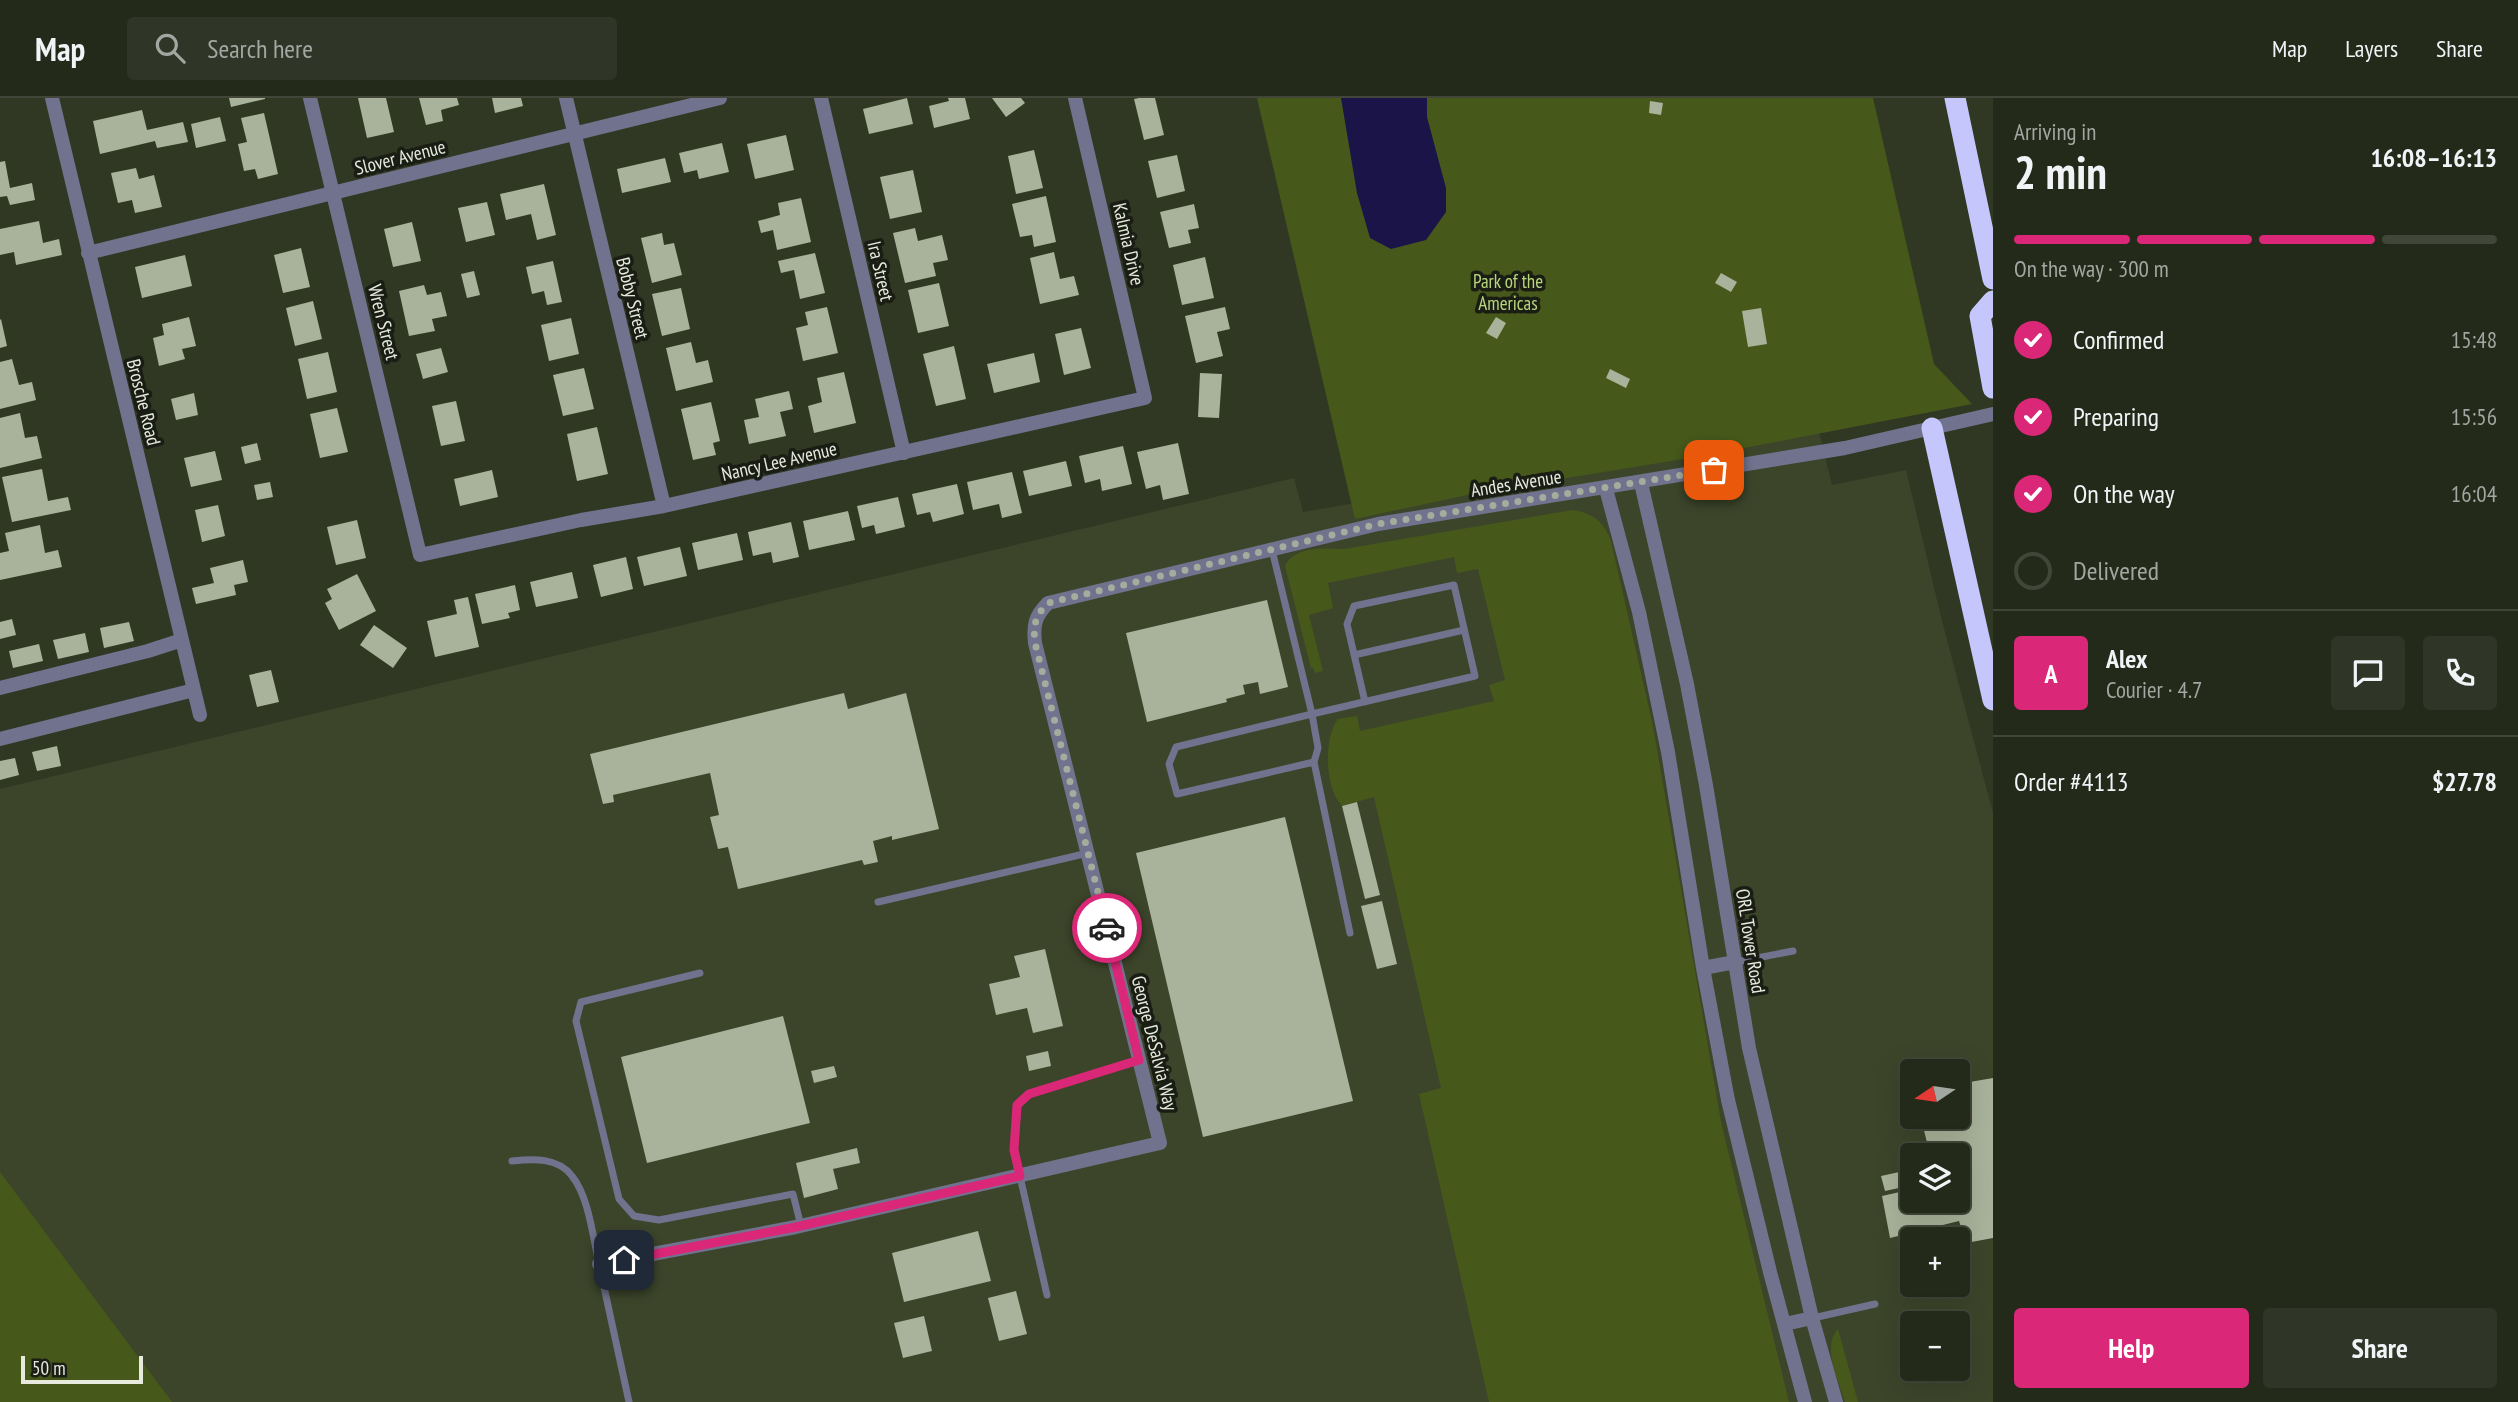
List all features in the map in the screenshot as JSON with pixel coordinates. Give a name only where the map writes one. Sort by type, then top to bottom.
[{"type":"highway","points":[[1955,98],[1993,279]]},
{"type":"highway","points":[[1992,384],[1979,316],[1993,301]]},
{"type":"highway","points":[[1932,428],[1993,700]]},
{"type":"street","name":"Brosche Road","points":[[52,98],[200,715]]},
{"type":"street","name":"Wren Street","points":[[310,98],[421,555]]},
{"type":"street","name":"Bobby Street","points":[[566,98],[664,506]]},
{"type":"street","name":"Slover Avenue","points":[[88,253],[720,98]]},
{"type":"street","name":"Ira Street","points":[[821,98],[904,453]]},
{"type":"street","name":"Kalmia Drive","points":[[1075,98],[1145,398]]},
{"type":"street","name":"Nancy Lee Avenue","points":[[421,555],[582,520],[664,506],[1145,398]]},
{"type":"street","name":"Andes Avenue","points":[[1048,603],[1378,524],[1845,448],[1993,414]]},
{"type":"street","name":"ORL Tower Road","points":[[1641,483],[1687,684],[1749,1048],[1764,1119],[1812,1318],[1836,1402]]},
{"type":"street","points":[[1606,489],[1639,612],[1668,752],[1703,968],[1728,1100],[1805,1402]]},
{"type":"street","name":"George DeSalvia Way","points":[[599,1264],[801,1226],[1160,1143],[1035,643],[1034,626],[1039,613],[1048,603]]},
{"type":"street","points":[[0,688],[182,640]]},
{"type":"street","points":[[0,739],[194,690]]},
{"type":"street","points":[[1703,968],[1735,962]]},
{"type":"street","points":[[1784,1324],[1812,1318]]},
{"type":"lane","points":[[1272,549],[1312,713],[1318,748],[1314,762],[1350,933]]},
{"type":"lane","points":[[1314,762],[1177,794],[1169,764],[1176,747],[1312,713],[1365,702],[1475,677],[1454,585],[1354,606],[1347,624],[1365,702]]},
{"type":"lane","points":[[1354,655],[1464,630]]},
{"type":"lane","points":[[878,902],[1089,853]]},
{"type":"lane","points":[[1735,962],[1793,951]]},
{"type":"lane","points":[[700,973],[581,1002],[576,1021],[620,1199],[634,1216],[659,1220],[793,1194],[801,1226]]},
{"type":"lane","points":[[1046,1295],[1014,1150],[1017,1105],[1029,1094],[1139,1060]]},
{"type":"lane","points":[[512,1161],[535,1159],[562,1166],[572,1175],[581,1193],[629,1402]]},
{"type":"lane","points":[[1812,1318],[1875,1304]]},
{"type":"shaded area","points":[[1341,98],[1427,98],[1427,117],[1446,188],[1446,212],[1426,240],[1391,249],[1370,238],[1357,193]]},
{"type":"shaded area","points":[[1817,424],[1832,485],[1906,470],[1942,621],[1993,813],[1993,1402],[0,1402],[0,789],[1294,478],[1303,512]]},
{"type":"green space","name":"Park of the Americas","points":[[1257,98],[1873,98],[1934,364],[1972,404],[1708,455],[1481,492],[1355,519]]},
{"type":"green space","points":[[1573,510],[1586,513],[1597,520],[1611,541],[1653,726],[1721,1122],[1789,1402],[1489,1402],[1419,1094],[1441,1088],[1374,797],[1342,806],[1336,798],[1329,776],[1328,750],[1333,727],[1338,719],[1357,716],[1360,731],[1494,701],[1489,685],[1505,680],[1478,569],[1457,573],[1454,557],[1328,583],[1333,608],[1309,615],[1323,671],[1315,673],[1311,668],[1285,566],[1290,559],[1303,551],[1344,549]]},
{"type":"green space","points":[[0,1172],[172,1402],[0,1402]]},
{"type":"green space","points":[[1838,1329],[1858,1402],[1845,1402],[1833,1364],[1831,1345]]},
{"type":"building","points":[[229,98],[265,98],[265,99],[231,107]]},
{"type":"building","points":[[358,98],[386,98],[394,132],[367,138]]},
{"type":"building","points":[[419,98],[457,98],[459,105],[441,110],[443,121],[426,125]]},
{"type":"building","points":[[492,98],[521,98],[523,106],[495,113]]},
{"type":"building","points":[[907,98],[913,124],[869,134],[863,109]]},
{"type":"building","points":[[948,98],[965,98],[970,119],[934,128],[929,106],[949,101]]},
{"type":"building","points":[[992,98],[1021,98],[1025,103],[1006,117]]},
{"type":"building","points":[[1155,98],[1164,135],[1144,140],[1134,99]]},
{"type":"building","points":[[1650,101],[1663,103],[1661,115],[1649,113]]},
{"type":"building","points":[[142,110],[147,130],[183,122],[188,142],[157,148],[155,141],[100,154],[93,121]]},
{"type":"building","points":[[264,113],[278,174],[258,179],[255,169],[244,171],[238,144],[247,142],[241,118]]},
{"type":"building","points":[[220,117],[226,141],[196,148],[191,124]]},
{"type":"building","points":[[786,135],[794,170],[755,179],[747,144]]},
{"type":"building","points":[[722,143],[729,172],[699,179],[697,170],[684,173],[679,153]]},
{"type":"building","points":[[1034,150],[1043,188],[1016,194],[1008,156]]},
{"type":"building","points":[[1177,155],[1185,191],[1157,198],[1148,161]]},
{"type":"building","points":[[665,158],[671,182],[622,193],[617,169]]},
{"type":"building","points":[[5,161],[10,188],[32,183],[35,200],[10,205],[7,196],[0,197],[0,162]]},
{"type":"building","points":[[136,168],[139,179],[154,175],[162,207],[135,213],[132,200],[118,203],[111,173]]},
{"type":"building","points":[[913,170],[922,212],[890,219],[880,177]]},
{"type":"building","points":[[544,184],[556,235],[537,240],[531,214],[506,220],[500,194]]},
{"type":"building","points":[[1046,196],[1056,242],[1034,247],[1032,235],[1020,237],[1012,204]]},
{"type":"building","points":[[801,198],[811,242],[777,250],[773,230],[761,233],[758,221],[780,215],[778,203]]},
{"type":"building","points":[[487,202],[495,235],[466,242],[458,208]]},
{"type":"building","points":[[1194,204],[1199,228],[1188,230],[1191,243],[1169,248],[1160,212]]},
{"type":"building","points":[[39,221],[43,243],[59,239],[62,255],[16,265],[14,252],[0,255],[0,229]]},
{"type":"building","points":[[412,222],[421,261],[393,267],[384,229]]},
{"type":"building","points":[[915,228],[918,241],[942,235],[948,260],[933,263],[936,276],[905,283],[893,233]]},
{"type":"building","points":[[662,233],[664,245],[674,243],[682,275],[652,283],[641,238]]},
{"type":"building","points":[[301,248],[310,287],[283,293],[274,255]]},
{"type":"building","points":[[1054,252],[1060,279],[1074,276],[1079,295],[1040,304],[1030,258]]},
{"type":"building","points":[[815,253],[825,293],[800,299],[794,270],[781,273],[778,261]]},
{"type":"building","points":[[185,255],[192,286],[142,298],[135,267]]},
{"type":"building","points":[[1205,257],[1214,298],[1182,305],[1173,265]]},
{"type":"building","points":[[553,261],[562,302],[547,305],[544,291],[532,294],[526,267]]},
{"type":"building","points":[[474,271],[480,295],[467,298],[461,274]]},
{"type":"building","points":[[1721,273],[1737,282],[1731,292],[1715,283]]},
{"type":"building","points":[[939,283],[949,326],[918,333],[908,290]]},
{"type":"building","points":[[424,285],[427,295],[441,292],[447,316],[432,319],[435,331],[409,336],[399,291]]},
{"type":"building","points":[[681,288],[690,329],[662,336],[652,294]]},
{"type":"building","points":[[313,301],[322,339],[295,346],[286,308]]},
{"type":"building","points":[[827,307],[838,353],[803,361],[796,328],[808,325],[805,312]]},
{"type":"building","points":[[1225,307],[1230,329],[1217,332],[1223,356],[1196,363],[1185,316]]},
{"type":"building","points":[[1761,308],[1767,344],[1748,347],[1742,311]]},
{"type":"building","points":[[189,317],[196,346],[182,349],[185,359],[159,366],[153,338],[164,335],[162,324]]},
{"type":"building","points":[[1496,317],[1506,323],[1497,339],[1486,333]]},
{"type":"building","points":[[571,318],[579,354],[549,361],[541,325]]},
{"type":"building","points":[[0,320],[7,346],[0,348]]},
{"type":"building","points":[[1081,328],[1091,368],[1064,375],[1055,334]]},
{"type":"building","points":[[691,342],[696,363],[708,360],[713,382],[676,391],[666,348]]},
{"type":"building","points":[[954,346],[966,399],[936,406],[923,354]]},
{"type":"building","points":[[441,348],[448,372],[423,379],[416,354]]},
{"type":"building","points":[[328,352],[337,392],[307,399],[298,359]]},
{"type":"building","points":[[1034,353],[1040,382],[994,393],[987,364]]},
{"type":"building","points":[[12,359],[19,385],[32,382],[36,400],[0,409],[0,362]]},
{"type":"building","points":[[584,368],[594,409],[563,416],[553,375]]},
{"type":"building","points":[[1610,369],[1630,379],[1626,388],[1606,378]]},
{"type":"building","points":[[844,372],[856,423],[814,433],[808,406],[822,402],[817,378]]},
{"type":"building","points":[[1200,373],[1222,374],[1219,418],[1198,417]]},
{"type":"building","points":[[789,391],[793,409],[780,412],[786,436],[749,444],[744,420],[759,417],[755,399]]},
{"type":"building","points":[[194,393],[198,415],[176,420],[171,399]]},
{"type":"building","points":[[456,401],[465,441],[441,446],[432,406]]},
{"type":"building","points":[[711,402],[720,441],[713,443],[716,455],[693,460],[681,409]]},
{"type":"building","points":[[337,408],[348,452],[320,458],[310,414]]},
{"type":"building","points":[[20,413],[25,438],[37,436],[42,458],[0,468],[0,418]]},
{"type":"building","points":[[597,427],[608,474],[577,481],[567,434]]},
{"type":"building","points":[[257,443],[261,460],[245,464],[241,447]]},
{"type":"building","points":[[1178,443],[1189,494],[1163,500],[1160,485],[1146,489],[1137,452]]},
{"type":"building","points":[[1123,446],[1132,484],[1102,491],[1100,479],[1085,483],[1079,456]]},
{"type":"building","points":[[215,451],[222,480],[191,487],[184,458]]},
{"type":"building","points":[[1066,461],[1072,486],[1029,496],[1023,471]]},
{"type":"building","points":[[42,469],[48,501],[68,497],[71,510],[12,522],[2,477]]},
{"type":"building","points":[[492,470],[498,497],[460,506],[454,479]]},
{"type":"building","points":[[1012,472],[1022,513],[1002,518],[999,504],[973,510],[967,482]]},
{"type":"building","points":[[270,482],[273,497],[257,500],[254,485]]},
{"type":"building","points":[[957,484],[964,514],[933,522],[930,512],[917,515],[912,494]]},
{"type":"building","points":[[898,497],[905,527],[876,534],[874,525],[862,528],[857,506]]},
{"type":"building","points":[[218,505],[225,536],[202,542],[195,510]]},
{"type":"building","points":[[848,511],[855,540],[809,550],[803,521]]},
{"type":"building","points":[[357,520],[366,558],[336,565],[327,527]]},
{"type":"building","points":[[791,522],[799,557],[773,563],[771,552],[753,556],[748,532]]},
{"type":"building","points":[[40,525],[45,553],[58,550],[62,567],[0,580],[0,553],[9,551],[5,533]]},
{"type":"building","points":[[737,533],[743,560],[698,570],[692,543]]},
{"type":"building","points":[[680,547],[687,576],[644,586],[637,557]]},
{"type":"building","points":[[626,557],[633,589],[601,597],[593,565]]},
{"type":"building","points":[[243,560],[248,582],[234,585],[236,595],[196,604],[192,588],[214,583],[210,568]]},
{"type":"building","points":[[572,572],[578,598],[536,607],[530,582]]},
{"type":"building","points":[[357,574],[376,611],[339,630],[325,603],[332,599],[327,589]]},
{"type":"building","points":[[515,585],[520,610],[508,613],[510,618],[482,624],[475,594]]},
{"type":"building","points":[[468,597],[479,647],[435,657],[427,621],[457,614],[454,600]]},
{"type":"building","points":[[1267,600],[1288,687],[1260,694],[1258,682],[1243,685],[1245,694],[1226,699],[1227,702],[1147,722],[1126,633]]},
{"type":"building","points":[[12,619],[16,635],[0,639],[0,622]]},
{"type":"building","points":[[129,622],[134,641],[104,648],[100,628]]},
{"type":"building","points":[[374,625],[407,648],[393,668],[360,645]]},
{"type":"building","points":[[85,633],[89,652],[58,659],[53,640]]},
{"type":"building","points":[[39,644],[43,661],[13,668],[9,651]]},
{"type":"building","points":[[271,670],[279,702],[257,707],[249,675]]},
{"type":"building","points":[[844,693],[848,709],[906,693],[939,829],[892,840],[892,836],[873,841],[878,862],[864,865],[862,860],[738,889],[728,847],[718,849],[710,817],[719,815],[710,773],[613,795],[614,802],[603,804],[590,754]]},
{"type":"building","points":[[57,746],[61,766],[37,771],[32,752]]},
{"type":"building","points":[[15,758],[19,775],[0,780],[0,761]]},
{"type":"building","points":[[1357,802],[1380,895],[1365,899],[1342,806]]},
{"type":"building","points":[[1285,817],[1353,1101],[1203,1137],[1136,853]]},
{"type":"building","points":[[1382,901],[1397,964],[1377,969],[1361,906]]},
{"type":"building","points":[[1045,949],[1063,1026],[1033,1033],[1027,1008],[996,1015],[989,984],[1020,977],[1014,956]]},
{"type":"building","points":[[783,1016],[810,1123],[647,1163],[621,1057]]},
{"type":"building","points":[[1048,1051],[1051,1066],[1029,1071],[1026,1056]]},
{"type":"building","points":[[834,1066],[837,1077],[814,1083],[811,1071]]},
{"type":"building","points":[[1993,1078],[1993,1238],[1970,1242],[1970,1227],[1961,1227],[1959,1221],[1935,1227],[1900,1227],[1900,1236],[1890,1238],[1882,1196],[1900,1192],[1900,1213],[1970,1213],[1970,1143],[1927,1143],[1924,1129],[1970,1129],[1970,1082]]},
{"type":"building","points":[[857,1148],[860,1163],[833,1169],[838,1189],[804,1198],[796,1163]]},
{"type":"building","points":[[1900,1172],[1900,1188],[1885,1191],[1881,1176]]},
{"type":"building","points":[[978,1231],[991,1281],[904,1302],[892,1253]]},
{"type":"building","points":[[1016,1291],[1027,1334],[999,1341],[988,1298]]},
{"type":"building","points":[[924,1316],[932,1351],[903,1358],[894,1323]]},
{"type":"way so far","points":[[1107,928],[1035,643],[1034,626],[1039,613],[1048,603],[1378,524],[1714,470]]},
{"type":"route","points":[[624,1260],[796,1227],[1020,1176],[1014,1150],[1017,1105],[1029,1094],[1139,1060],[1107,928]]}]
